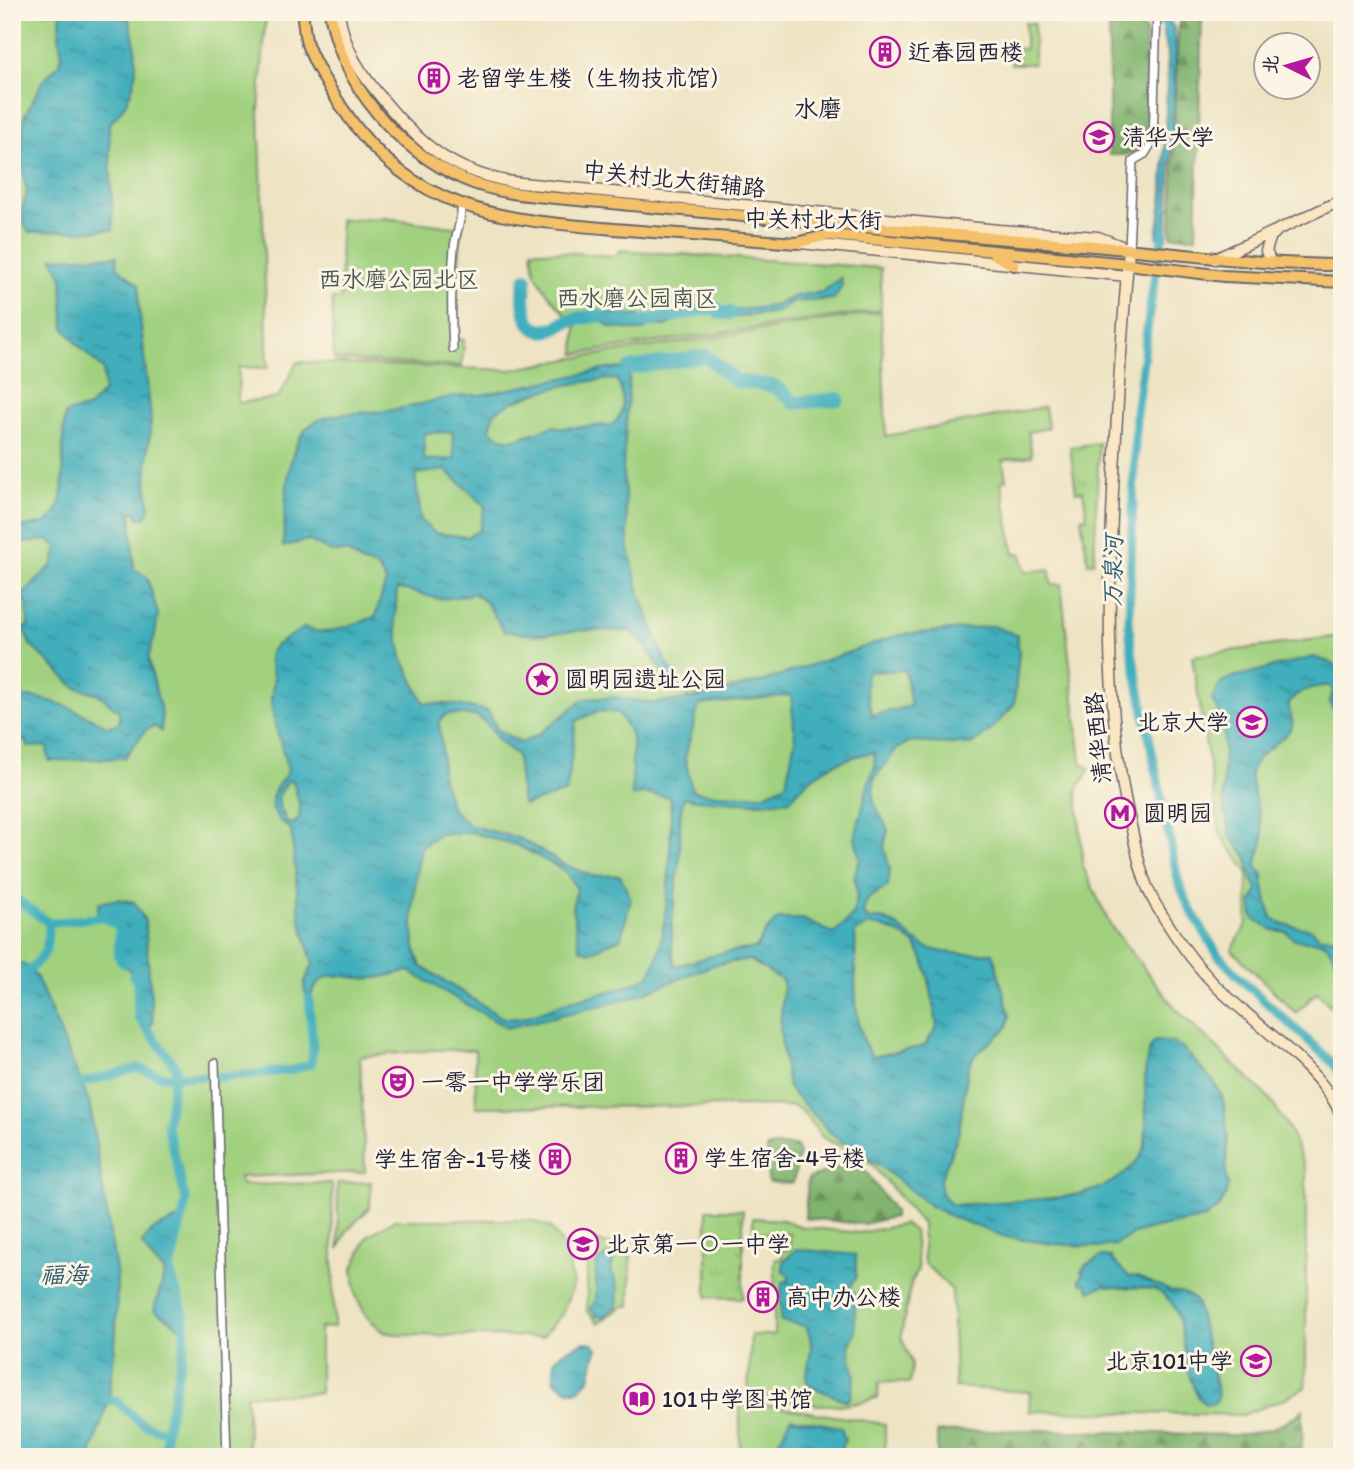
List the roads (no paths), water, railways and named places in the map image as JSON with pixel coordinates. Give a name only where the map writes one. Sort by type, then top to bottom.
[{"type":"main road","name":"中关村北大街","points":[[302,12],[307,43],[329,88],[357,129],[386,159],[410,179],[461,205],[504,218],[796,243],[829,235],[989,251],[1127,270],[1148,267],[1224,276],[1342,282]]},
{"type":"main road","name":"中关村北大街","points":[[330,12],[334,37],[350,74],[385,122],[411,147],[440,167],[467,180],[509,193],[1215,259],[1342,265]]},
{"type":"main road","points":[[989,251],[1014,265]]},
{"type":"street","name":"中关村北大街辅路","points":[[338,12],[358,71],[415,138],[442,157],[470,170],[513,182],[1098,237],[1129,249]]},
{"type":"street","points":[[1129,249],[1133,161],[1146,154],[1153,141],[1157,12]]},
{"type":"street","points":[[1271,263],[1266,251],[1271,236],[1342,200]]},
{"type":"street","points":[[453,348],[454,247],[457,225],[463,215],[461,205]]},
{"type":"street","points":[[1215,259],[1278,232]]},
{"type":"street","points":[[796,243],[1014,265],[1127,270]]},
{"type":"street","name":"清华西路","points":[[1129,249],[1112,507],[1110,648],[1121,787],[1152,899],[1185,953],[1324,1086],[1339,1109],[1342,1119]]},
{"type":"street","points":[[215,1063],[227,1457]]},
{"type":"water","points":[[61,12],[127,12],[131,28],[136,57],[133,86],[120,112],[109,124],[113,230],[29,232],[24,224],[22,209],[27,193],[21,160],[24,117],[42,82],[58,65],[62,56],[59,36]]},
{"type":"water","points":[[1167,17],[1174,28],[1176,51],[1167,238],[1157,237],[1163,193],[1168,53],[1163,36],[1163,19]]},
{"type":"water","points":[[117,256],[117,267],[139,285],[151,419],[146,477],[150,509],[146,518],[138,518],[136,512],[131,512],[134,569],[147,577],[158,614],[148,658],[162,715],[161,731],[154,726],[147,729],[124,758],[49,761],[47,746],[28,747],[27,740],[12,744],[12,698],[49,701],[108,727],[120,722],[119,711],[98,694],[75,687],[30,645],[23,627],[28,627],[27,602],[23,602],[23,594],[53,564],[57,546],[48,540],[12,544],[12,529],[46,523],[57,510],[61,499],[66,413],[89,407],[104,391],[103,369],[64,328],[62,277],[52,258]]},
{"type":"water","points":[[841,278],[842,286],[834,299],[794,302],[778,312],[722,319],[711,312],[686,315],[666,326],[651,326],[641,331],[610,327],[602,321],[583,321],[582,317],[602,312],[663,318],[672,312],[718,307],[723,312],[773,306],[795,296],[822,292]]},
{"type":"water","points":[[630,368],[623,469],[629,549],[641,598],[665,660],[690,699],[767,680],[899,635],[992,626],[1017,635],[1019,652],[1014,705],[990,731],[971,745],[909,742],[897,749],[874,779],[873,800],[888,830],[884,847],[890,870],[888,886],[868,899],[863,912],[868,920],[887,921],[931,949],[954,953],[993,953],[1010,1016],[1007,1028],[974,1056],[968,1068],[959,1132],[940,1181],[942,1194],[952,1205],[1045,1199],[1094,1190],[1122,1176],[1144,1150],[1146,1063],[1149,1050],[1155,1041],[1175,1043],[1182,1047],[1214,1082],[1223,1098],[1228,1138],[1228,1186],[1219,1207],[1205,1218],[1136,1233],[1115,1245],[1100,1247],[1005,1237],[952,1217],[929,1205],[880,1166],[835,1137],[788,1088],[780,1031],[783,981],[750,960],[716,964],[629,999],[507,1028],[409,971],[376,978],[329,976],[315,987],[309,999],[306,995],[306,977],[313,964],[300,919],[291,829],[281,822],[272,807],[275,790],[288,770],[274,721],[271,700],[274,678],[270,653],[276,645],[305,627],[329,632],[375,617],[386,581],[377,567],[361,562],[347,552],[331,552],[308,540],[283,547],[288,476],[299,440],[308,427],[329,416],[391,410],[447,398],[481,395],[607,369]],"holes":[[[616,379],[621,390],[622,410],[611,425],[562,428],[554,426],[512,440],[502,438],[490,430],[494,413],[506,406],[536,393],[586,382]],[[453,432],[454,459],[424,460],[424,433]],[[446,470],[485,506],[479,531],[467,537],[435,533],[421,521],[415,474]],[[397,589],[435,598],[474,593],[487,604],[504,631],[534,635],[587,630],[629,631],[640,639],[670,681],[677,681],[689,699],[654,703],[615,697],[584,699],[539,734],[522,743],[497,729],[488,711],[452,704],[424,703],[402,657],[395,620]],[[905,670],[911,706],[872,715],[866,691],[867,672]],[[791,695],[795,739],[786,784],[762,795],[707,794],[692,790],[685,758],[699,705]],[[598,711],[618,713],[632,735],[632,796],[642,794],[670,797],[670,862],[660,946],[654,966],[647,977],[621,988],[511,1019],[503,1018],[421,966],[416,953],[413,923],[414,891],[421,847],[439,834],[471,832],[519,846],[565,871],[577,889],[572,907],[580,949],[590,952],[621,938],[631,899],[620,875],[592,876],[563,864],[521,839],[469,825],[452,809],[442,779],[439,722],[446,714],[477,716],[487,724],[499,741],[517,755],[524,805],[567,792],[576,721]],[[874,752],[875,767],[855,838],[860,858],[854,876],[857,894],[853,915],[834,934],[803,919],[778,919],[765,932],[756,948],[722,953],[675,966],[672,923],[684,797],[695,800],[761,803],[790,800],[817,774],[848,759]],[[288,781],[293,781],[300,807],[299,818],[294,824],[288,823],[281,811],[278,802]],[[869,925],[894,931],[906,937],[920,952],[927,972],[937,1027],[924,1046],[872,1057],[860,1028],[856,996],[855,932]]]},
{"type":"water","points":[[1313,657],[1342,670],[1342,711],[1332,709],[1330,702],[1333,691],[1330,686],[1314,687],[1299,693],[1289,704],[1292,722],[1290,730],[1262,754],[1253,766],[1251,778],[1263,836],[1256,866],[1264,876],[1263,883],[1271,917],[1282,924],[1310,929],[1320,937],[1334,937],[1341,941],[1342,969],[1325,944],[1296,940],[1287,932],[1273,930],[1255,920],[1253,916],[1251,903],[1257,888],[1252,880],[1247,857],[1231,838],[1223,801],[1224,729],[1212,699],[1221,682],[1233,677]]},
{"type":"water","points":[[118,899],[134,902],[145,921],[153,1023],[146,1028],[138,1017],[137,980],[118,956],[119,927],[102,917],[96,918],[99,903]]},
{"type":"water","name":"福海","points":[[12,963],[24,964],[37,978],[89,1101],[117,1277],[116,1336],[109,1400],[90,1457],[12,1457]]},
{"type":"water","points":[[182,1219],[170,1271],[185,1317],[185,1331],[154,1310],[165,1272],[150,1257],[142,1243],[151,1231]]},
{"type":"water","points":[[796,1249],[856,1255],[856,1277],[849,1289],[855,1293],[855,1334],[849,1346],[855,1376],[851,1396],[847,1401],[812,1387],[806,1380],[811,1346],[806,1326],[780,1321],[782,1282],[788,1281],[789,1275],[783,1271],[783,1262]]},
{"type":"water","points":[[608,1255],[614,1258],[611,1270],[618,1288],[617,1307],[603,1317],[596,1316],[591,1309],[596,1299],[596,1266]]},
{"type":"water","points":[[1103,1256],[1112,1257],[1128,1276],[1193,1298],[1197,1304],[1218,1393],[1216,1403],[1206,1405],[1196,1393],[1190,1378],[1177,1313],[1169,1300],[1153,1289],[1104,1285],[1090,1292],[1085,1283],[1081,1284],[1079,1280],[1085,1265]]},
{"type":"water","points":[[584,1342],[593,1343],[597,1349],[590,1378],[578,1391],[570,1391],[554,1381],[554,1361],[563,1352]]},
{"type":"water","points":[[791,1418],[841,1427],[845,1440],[836,1457],[782,1457],[778,1443]]},
{"type":"waterway","name":"万泉河","points":[[1148,12],[1161,19],[1168,29]]},
{"type":"waterway","name":"万泉河","points":[[1164,227],[1136,413],[1129,622],[1131,647],[1178,880],[1189,907],[1218,955],[1334,1064],[1342,1077]]},
{"type":"waterway","points":[[526,279],[526,315],[535,328],[543,331],[571,320],[600,316]]},
{"type":"waterway","points":[[643,322],[715,307],[720,313],[730,313]]},
{"type":"waterway","points":[[630,368],[706,356],[736,381],[774,386],[795,403],[838,399]]},
{"type":"waterway","points":[[12,896],[49,923],[102,917],[119,926],[118,956],[124,964]]},
{"type":"waterway","points":[[30,970],[46,951],[49,923]]},
{"type":"waterway","points":[[133,976],[137,980],[138,1017],[176,1067],[167,1125],[186,1201],[170,1271],[185,1317],[184,1346],[166,1431],[165,1457]]},
{"type":"waterway","points":[[82,1083],[138,1068],[162,1076],[223,1077],[292,1070],[311,1064],[313,1048],[309,999]]},
{"type":"waterway","points":[[109,1400],[115,1400],[143,1424],[166,1431]]},
{"type":"place","name":"近春园西楼","points":[[885,52]]},
{"type":"place","name":"老留学生楼（生物技术馆）","points":[[434,78]]},
{"type":"place","name":"清华大学","points":[[1099,137]]},
{"type":"place","name":"圆明园遗址公园","points":[[542,679]]},
{"type":"place","name":"北京大学","points":[[1252,722]]},
{"type":"place","name":"圆明园","points":[[1120,813]]},
{"type":"place","name":"一零一中学学乐团","points":[[398,1082]]},
{"type":"place","name":"学生宿舍-4号楼","points":[[681,1158]]},
{"type":"place","name":"学生宿舍-1号楼","points":[[555,1159]]},
{"type":"place","name":"北京第一〇一中学","points":[[583,1244]]},
{"type":"place","name":"高中办公楼","points":[[763,1297]]},
{"type":"place","name":"北京101中学","points":[[1256,1361]]},
{"type":"place","name":"101中学图书馆","points":[[639,1399]]},
{"type":"district","name":"水磨","points":[[818,109]]},
{"type":"park label","name":"西水磨公园北区","points":[[399,279]]},
{"type":"park label","name":"西水磨公园南区","points":[[637,298]]}]
